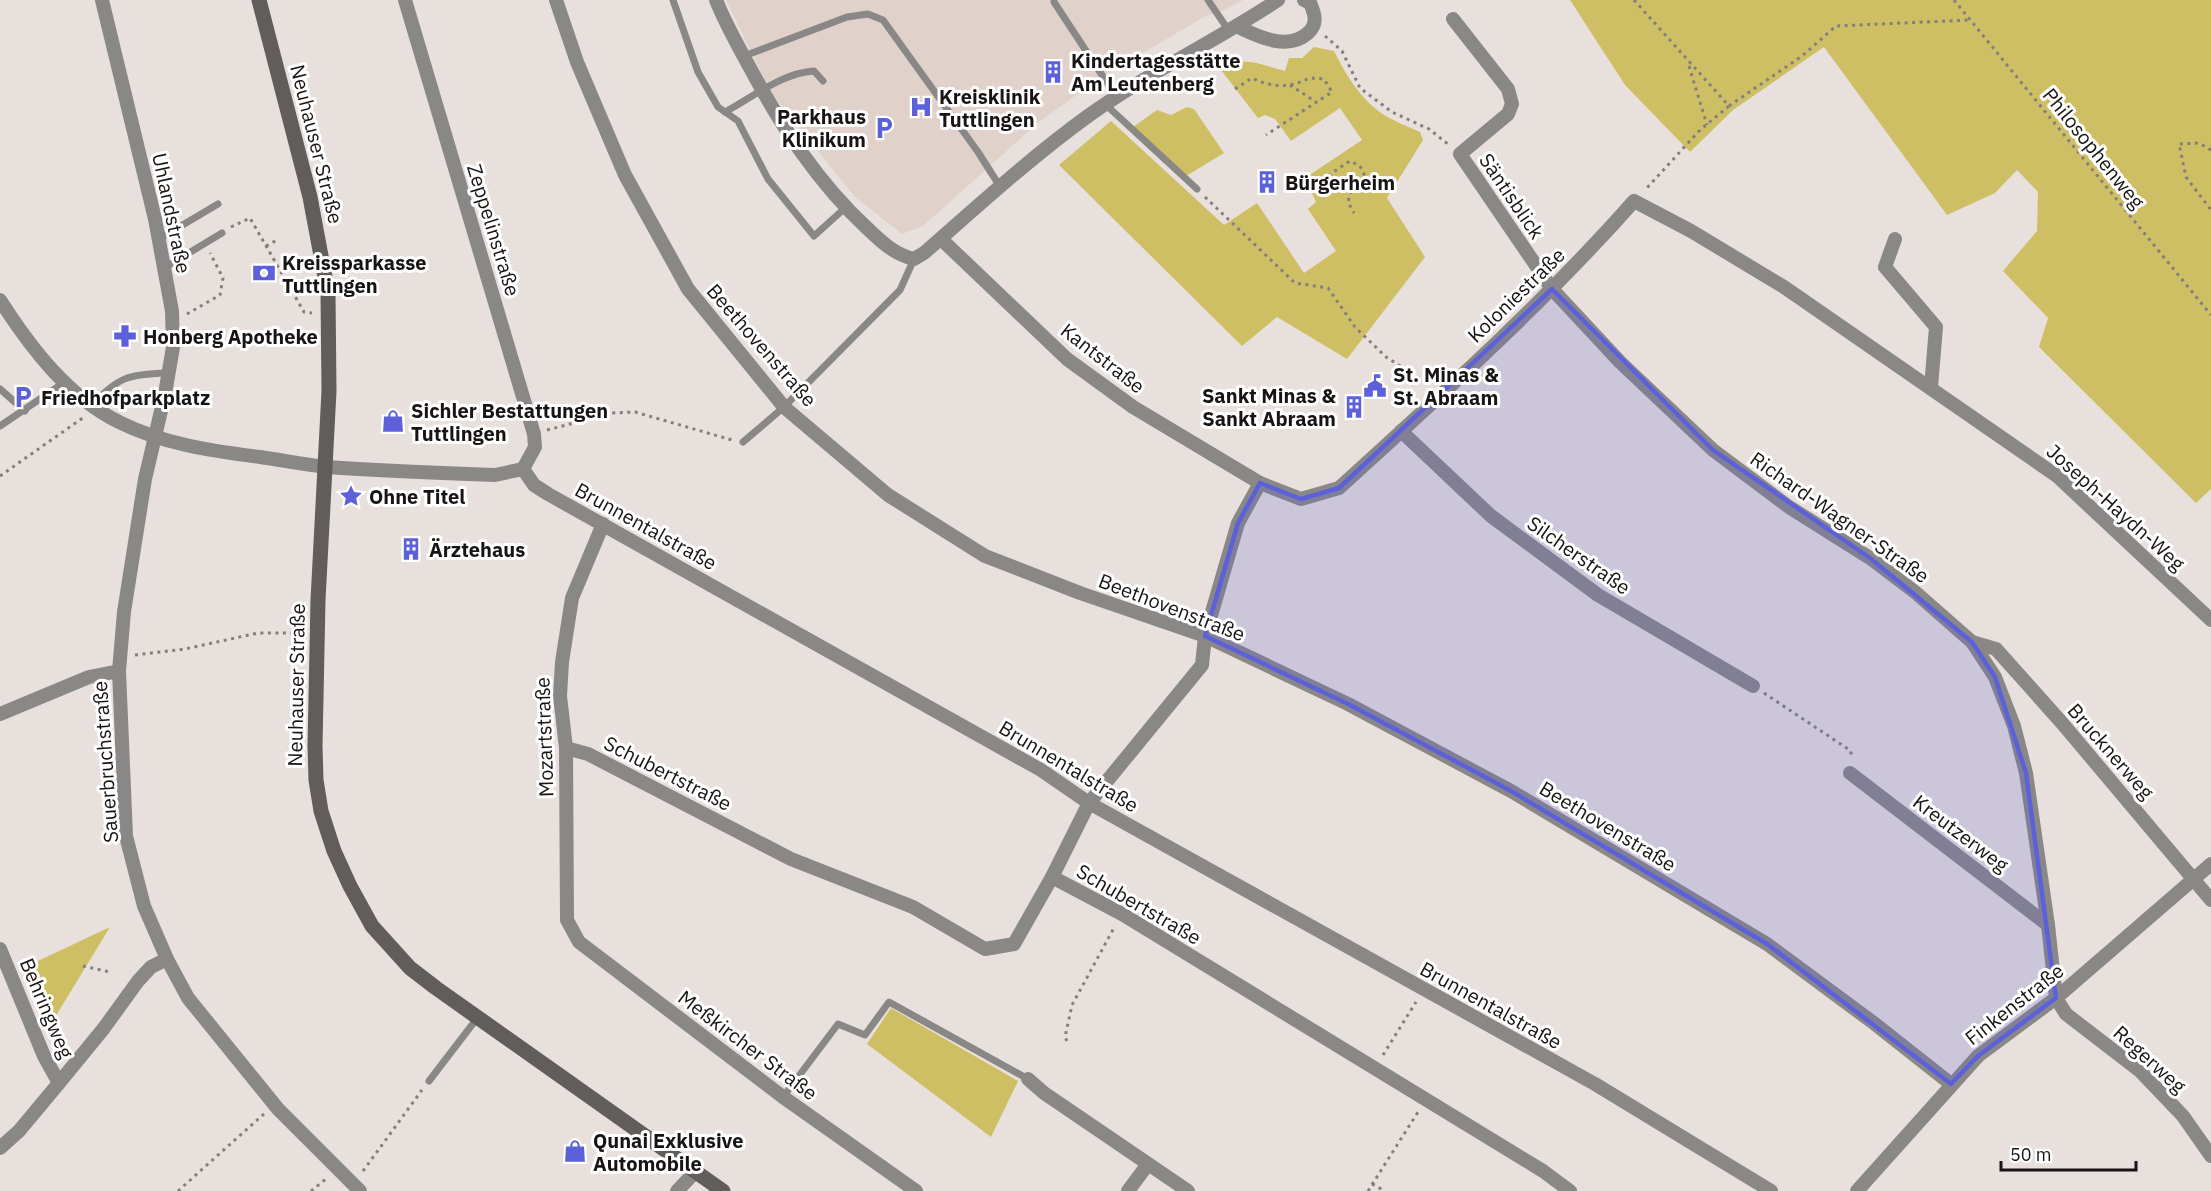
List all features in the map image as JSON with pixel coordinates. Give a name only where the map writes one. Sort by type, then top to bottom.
[{"type":"street","name":"Uhlandstraße","points":[[103,0],[159,239],[172,311],[173,346],[155,437]]},
{"type":"street","name":"Neuhauser Straße","points":[[259,0],[310,197],[328,293],[329,391],[317,633],[316,780],[321,811],[334,851],[372,926],[410,968],[723,1191]]},
{"type":"street","name":"Zeppelinstraße","points":[[405,0],[534,434]]},
{"type":"street","name":"Beethovenstraße","points":[[556,0],[577,62],[625,175],[688,289],[784,407],[888,495],[985,556],[1080,593],[1204,636],[1348,704],[1511,791],[1767,944],[1951,1084]]},
{"type":"street","points":[[716,0],[762,90],[804,158],[845,208],[893,252],[914,259],[924,254],[999,185],[1111,101],[1278,0]]},
{"type":"street","points":[[1233,29],[1259,37],[1296,42],[1314,26],[1315,15],[1310,3],[1304,0]]},
{"type":"street","name":"Säntisblick","points":[[1453,19],[1508,89],[1512,104],[1508,114],[1460,154],[1552,289]]},
{"type":"street","name":"Koloniestraße","points":[[1260,483],[1301,499],[1339,488],[1552,289],[1594,247],[1634,201]]},
{"type":"street","name":"Joseph-Haydn-Weg","points":[[1634,201],[1691,231],[1784,286],[2057,476],[2211,620]]},
{"type":"street","name":"Kantstraße","points":[[941,239],[1067,359],[1133,407],[1260,483]]},
{"type":"street","points":[[1895,239],[1885,267],[1936,327],[1931,387]]},
{"type":"street","name":"Richard-Wagner-Straße","points":[[1552,289],[1620,362],[1713,450],[1790,507],[1870,558],[1915,592],[1972,642],[1995,677],[2014,726],[2026,773],[2048,924],[2056,998]]},
{"type":"street","points":[[0,300],[35,350],[65,382],[92,405],[119,422],[155,437],[222,453],[326,467],[495,475],[523,470],[535,447],[534,434]]},
{"type":"street","name":"Silcherstraße","points":[[1401,431],[1491,516],[1598,595],[1753,686]]},
{"type":"street","name":"Sauerbruchstraße","points":[[155,437],[143,490],[124,612],[119,671],[126,836],[142,898],[167,959],[188,998],[274,1105],[356,1188]]},
{"type":"street","name":"Brunnentalstraße","points":[[523,470],[534,485],[548,494],[1041,770],[1089,802],[1425,992],[1595,1084],[1771,1191]]},
{"type":"street","points":[[1052,877],[1089,802],[1202,665],[1204,636],[1238,523],[1260,483]]},
{"type":"street","name":"Mozartstraße","points":[[567,920],[566,748],[560,696],[572,598],[603,524]]},
{"type":"street","name":"Brucknerweg","points":[[1972,642],[1996,649],[2211,900]]},
{"type":"street","points":[[0,714],[89,677],[119,671]]},
{"type":"street","name":"Schubertstraße","points":[[566,748],[588,754],[791,859],[913,907],[985,949],[1014,944],[1052,877],[1122,914],[1543,1171],[1570,1191]]},
{"type":"street","name":"Kreutzerweg","points":[[1850,773],[2048,924]]},
{"type":"street","name":"Finkenstraße","points":[[1857,1191],[1978,1056],[2056,998],[2211,864]]},
{"type":"street","name":"Meßkircher Straße","points":[[567,920],[579,942],[783,1097],[915,1191]]},
{"type":"street","name":"Behringweg","points":[[0,949],[44,1056],[59,1083]]},
{"type":"street","points":[[0,1148],[19,1131],[59,1083],[104,1028],[138,981],[151,967],[167,959]]},
{"type":"street","name":"Regerweg","points":[[2056,998],[2066,1014],[2140,1071],[2183,1116],[2211,1155]]},
{"type":"street","points":[[1028,1079],[1044,1093],[1188,1191]]},
{"type":"street","points":[[1128,1191],[1148,1164]]},
{"type":"street","points":[[677,1191],[696,1171]]},
{"type":"lane","points":[[673,0],[698,72],[718,107],[738,122],[768,179],[814,236],[845,208]]},
{"type":"lane","points":[[1208,0],[1233,29]]},
{"type":"lane","points":[[1054,2],[1111,101],[1197,189]]},
{"type":"lane","points":[[744,56],[847,17],[868,14],[883,20],[999,185]]},
{"type":"lane","points":[[725,112],[762,90],[801,72],[814,71],[823,81]]},
{"type":"lane","points":[[159,239],[218,204]]},
{"type":"lane","points":[[164,268],[222,232]]},
{"type":"lane","points":[[743,442],[784,407],[900,290],[914,259]]},
{"type":"lane","points":[[92,405],[109,386],[134,375],[167,373]]},
{"type":"lane","points":[[0,426],[65,382]]},
{"type":"lane","points":[[0,389],[25,411]]},
{"type":"lane","points":[[783,1097],[838,1024],[865,1035],[889,1002],[1028,1079]]},
{"type":"lane","points":[[429,1081],[478,1017]]},
{"type":"path","points":[[1634,0],[1688,63],[1729,106]]},
{"type":"path","name":"Philosophenweg","points":[[1954,0],[2211,315]]},
{"type":"path","points":[[1634,201],[1707,125],[1729,106],[1802,56],[1836,26],[1969,20]]},
{"type":"path","points":[[1314,26],[1342,51],[1360,88],[1392,112],[1429,129],[1460,154]]},
{"type":"path","points":[[1688,63],[1707,125]]},
{"type":"path","points":[[1235,89],[1252,78],[1264,84],[1290,85],[1310,77],[1324,79],[1332,92],[1266,135]]},
{"type":"path","points":[[1290,85],[1316,102]]},
{"type":"path","points":[[2211,150],[2199,143],[2179,144],[2186,177],[2211,210]]},
{"type":"path","points":[[1304,192],[1350,161],[1360,166],[1364,174],[1351,191],[1348,202],[1354,213]]},
{"type":"path","points":[[1329,175],[1343,181],[1351,191]]},
{"type":"path","points":[[1197,189],[1295,283],[1328,288],[1356,327],[1386,357],[1442,392]]},
{"type":"path","points":[[222,232],[250,218],[304,312],[328,314]]},
{"type":"path","points":[[266,246],[277,240]]},
{"type":"path","points":[[172,322],[220,295],[223,278],[205,243]]},
{"type":"path","points":[[291,289],[298,285]]},
{"type":"path","points":[[0,476],[82,420],[92,405]]},
{"type":"path","points":[[534,434],[612,413],[635,412],[743,442]]},
{"type":"path","points":[[120,657],[185,649],[258,633],[317,633]]},
{"type":"path","points":[[1753,686],[1851,751]]},
{"type":"path","points":[[1067,1041],[1065,1037],[1072,1005],[1122,914]]},
{"type":"path","points":[[83,966],[110,972]]},
{"type":"path","points":[[1372,1068],[1408,1011],[1425,992]]},
{"type":"path","points":[[356,1188],[429,1081]]},
{"type":"path","points":[[1368,1191],[1425,1100]]},
{"type":"path","points":[[178,1191],[274,1105]]},
{"type":"path","points":[[311,1191],[337,1170]]},
{"type":"path","points":[[1372,1184],[1385,1191]]},
{"type":"highlighted area","points":[[1552,289],[1713,450],[1870,558],[1972,642],[1995,677],[2026,773],[2056,998],[1978,1056],[1951,1084],[1767,944],[1511,791],[1348,704],[1205,636],[1238,523],[1260,483],[1301,499],[1339,488]]},
{"type":"shaded area","name":"Kreisklinik Tuttlingen","points":[[726,0],[1243,0],[1204,17],[1097,80],[1039,122],[923,226],[902,234],[855,197],[771,93]]},
{"type":"shaded area","points":[[1570,0],[2211,0],[2211,489],[2196,503],[2039,347],[2048,318],[2003,271],[2037,231],[2038,192],[2017,170],[1995,193],[1947,215],[1824,47],[1733,110],[1690,152],[1625,85]]},
{"type":"shaded area","points":[[1314,47],[1334,51],[1349,78],[1369,103],[1390,118],[1420,132],[1423,140],[1387,198],[1425,257],[1347,359],[1277,317],[1242,346],[1059,165],[1111,121],[1224,225],[1257,203],[1304,273],[1336,251],[1308,209],[1316,202],[1305,178],[1362,140],[1340,108],[1291,141],[1275,119],[1265,115],[1258,118],[1221,70],[1236,62],[1252,62],[1285,71],[1289,58],[1302,58]]},
{"type":"shaded area","points":[[1187,107],[1194,109],[1224,153],[1186,176],[1133,127],[1157,110],[1171,115]]},
{"type":"shaded area","points":[[110,927],[46,1032],[23,968]]},
{"type":"shaded area","points":[[891,1008],[1018,1081],[991,1137],[867,1044]]},
{"type":"place","name":"Kindertagesstätte Am Leutenberg","points":[[1053,72]]},
{"type":"place","name":"Kreisklinik Tuttlingen","points":[[921,107]]},
{"type":"place","name":"Parkhaus Klinikum","points":[[884,128]]},
{"type":"place","name":"Bürgerheim","points":[[1267,182]]},
{"type":"place","name":"Kreissparkasse Tuttlingen","points":[[264,273]]},
{"type":"place","name":"Honberg Apotheke","points":[[125,336]]},
{"type":"place","name":"St. Minas & St. Abraam","points":[[1375,386]]},
{"type":"place","name":"Friedhofparkplatz","points":[[23,397]]},
{"type":"place","name":"Sankt Minas & Sankt Abraam","points":[[1354,407]]},
{"type":"place","name":"Sichler Bestattungen Tuttlingen","points":[[393,421]]},
{"type":"place","name":"Ohne Titel","points":[[351,496]]},
{"type":"place","name":"Ärztehaus","points":[[411,549]]},
{"type":"place","name":"Qunai Exklusive Automobile","points":[[575,1151]]}]
